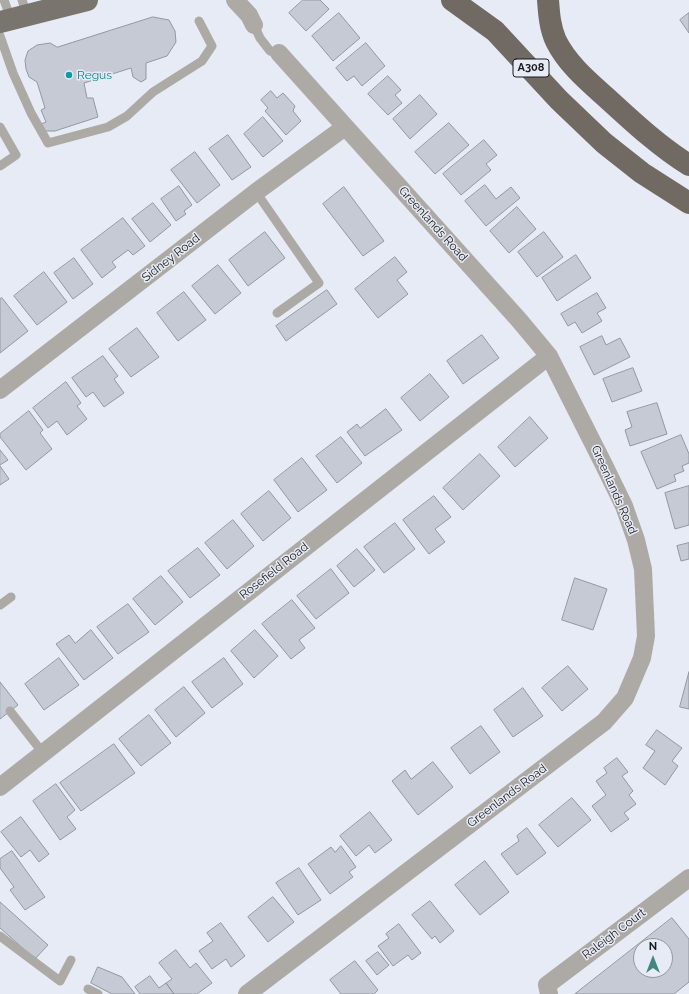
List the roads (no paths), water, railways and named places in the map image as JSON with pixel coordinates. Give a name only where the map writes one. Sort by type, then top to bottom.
[{"type":"highway","name":"A308","points":[[452,0],[495,31],[559,100],[604,143],[642,173],[689,203]]},
{"type":"highway","name":"A308","points":[[548,0],[550,25],[565,57],[582,75],[639,128],[689,165]]},
{"type":"main road","points":[[11,15],[61,0]]},
{"type":"main road","points":[[11,15],[88,0]]},
{"type":"street","points":[[235,0],[249,15],[254,25]]},
{"type":"street","name":"Greenlands Road","points":[[247,994],[422,859],[604,722],[625,698],[642,658],[646,636],[643,569],[636,540],[624,506],[549,356],[519,320],[279,53]]},
{"type":"street","name":"Sidney Road","points":[[0,390],[256,192],[345,127]]},
{"type":"street","name":"Rosefield Road","points":[[0,787],[549,356]]},
{"type":"street","name":"Raleigh Court","points":[[549,994],[547,985],[689,878]]},
{"type":"lane","points":[[11,15],[13,73],[31,113],[48,143],[108,127],[127,116],[153,92],[202,61],[212,46],[199,21]]},
{"type":"lane","points":[[254,25],[260,38],[270,51],[279,53]]},
{"type":"lane","points":[[0,127],[16,156],[0,166]]},
{"type":"lane","points":[[256,192],[319,283],[277,313]]},
{"type":"lane","points":[[0,605],[11,597]]},
{"type":"lane","points":[[10,711],[43,753]]},
{"type":"lane","points":[[0,936],[60,981],[71,960]]},
{"type":"lane","points":[[88,989],[98,994]]},
{"type":"place","name":"Regus","points":[[69,75]]}]
